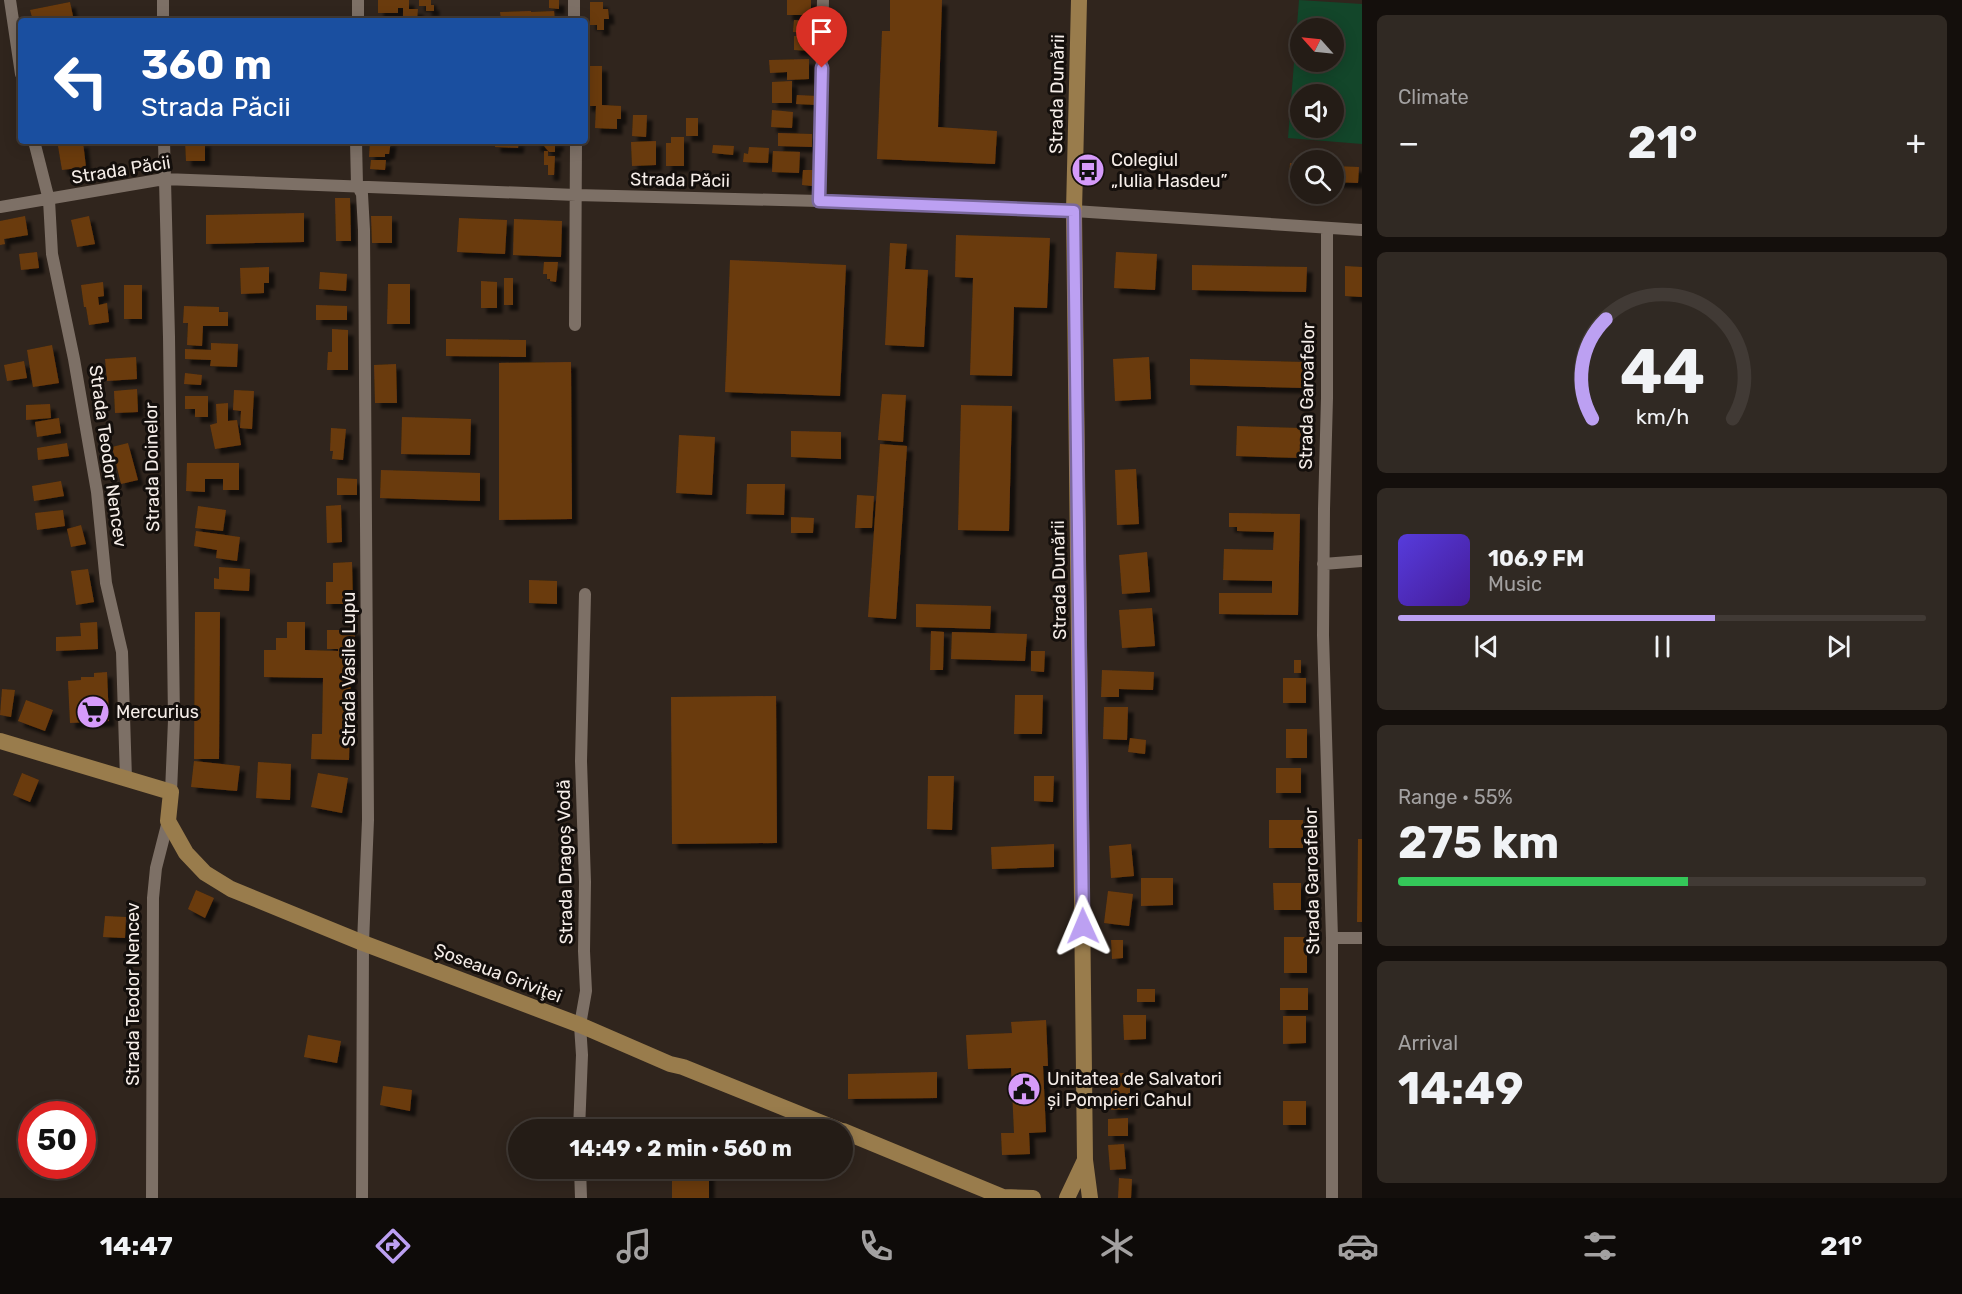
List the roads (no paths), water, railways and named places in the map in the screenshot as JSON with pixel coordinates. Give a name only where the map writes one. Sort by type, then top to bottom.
[{"type":"main road","name":"Strada Dunării","points":[[1079,0],[1074,211],[1085,1160],[1090,1198]]},
{"type":"main road","points":[[0,741],[171,792]]},
{"type":"main road","name":"Strada Teodor Nencev","points":[[168,821],[171,792]]},
{"type":"main road","name":"Șoseaua Griviţei","points":[[168,821],[186,853],[205,873],[231,889],[813,1119]]},
{"type":"main road","name":"Șoseaua Griviţei","points":[[853,1135],[1004,1198],[1033,1198]]},
{"type":"main road","name":"Strada Dunării","points":[[1067,1198],[1085,1160]]},
{"type":"street","points":[[10,0],[18,54]]},
{"type":"street","points":[[163,0],[163,18]]},
{"type":"street","points":[[358,0],[358,18]]},
{"type":"street","points":[[574,0],[574,18]]},
{"type":"street","points":[[819,201],[823,0]]},
{"type":"street","name":"Strada Teodor Nencev","points":[[35,144],[49,200],[52,254],[75,359],[95,481],[106,583],[122,652],[126,779]]},
{"type":"street","name":"Strada Doinelor","points":[[164,144],[174,720],[171,792]]},
{"type":"street","name":"Strada Vasile Lupu","points":[[356,144],[357,185],[362,194],[364,230],[368,820],[363,942],[362,1198]]},
{"type":"street","points":[[575,326],[576,144]]},
{"type":"street","name":"Strada Păcii","points":[[0,207],[164,179],[1074,211],[1362,230]]},
{"type":"street","name":"Strada Garoafelor","points":[[1327,229],[1323,634],[1332,938],[1332,1198]]},
{"type":"street","points":[[1323,564],[1362,561]]},
{"type":"street","name":"Strada Dragoș Vodă","points":[[579,1119],[582,1055],[580,1025],[586,991],[581,761],[585,594]]},
{"type":"street","name":"Strada Teodor Nencev","points":[[152,1198],[153,898],[156,868],[168,821]]},
{"type":"street","points":[[1332,938],[1362,938]]},
{"type":"street","points":[[580,1179],[581,1198]]},
{"type":"place","name":"Colegiul „Iulia Hasdeu”","points":[[1088,170]]},
{"type":"place","name":"Mercurius","points":[[93,712]]},
{"type":"place","name":"Unitatea de Salvatori și Pompieri Cahul","points":[[1024,1089]]}]
